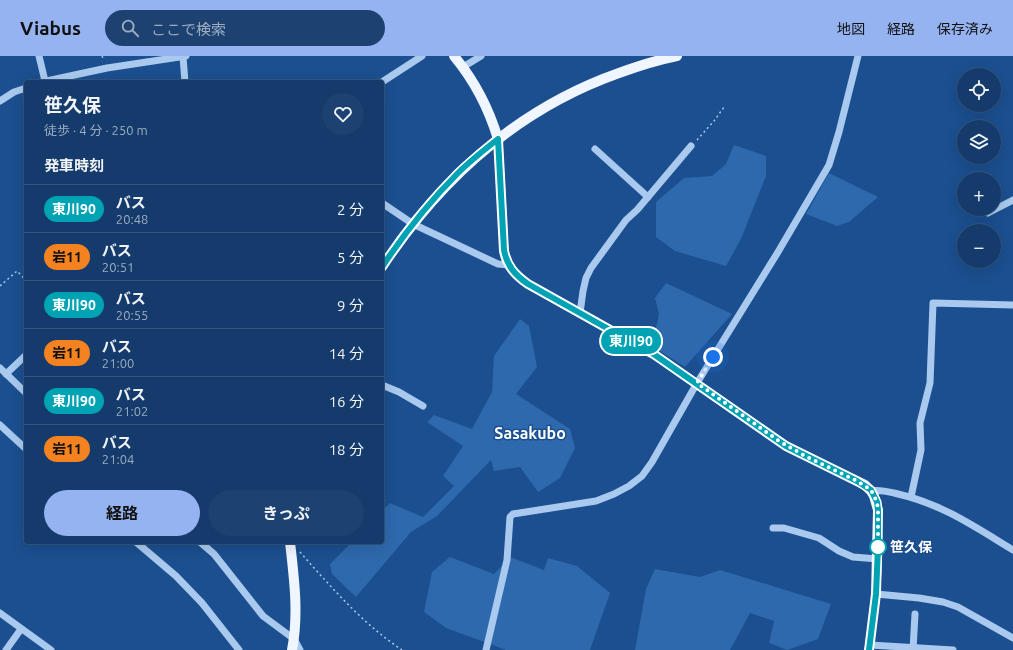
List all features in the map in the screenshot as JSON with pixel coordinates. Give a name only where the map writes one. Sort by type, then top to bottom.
[{"type":"main road","points":[[454,56],[463,66],[480,94],[498,139],[504,250],[509,265],[516,274],[528,284],[655,355],[781,442],[805,456],[857,481],[871,490],[877,502],[878,510],[878,559],[876,594],[869,648]]},
{"type":"main road","points":[[384,264],[413,224],[459,172],[498,139],[531,115],[596,81],[644,64],[677,56]]},
{"type":"main road","points":[[290,544],[295,599],[294,639],[292,650]]},
{"type":"street","points":[[39,56],[43,80]]},
{"type":"street","points":[[52,80],[127,64],[185,56],[185,80]]},
{"type":"street","points":[[384,81],[422,56]]},
{"type":"street","points":[[463,66],[481,56]]},
{"type":"street","points":[[486,650],[507,560],[510,517],[513,514],[596,501],[629,486],[642,476],[652,462],[697,383],[778,252],[829,165],[858,56]]},
{"type":"street","points":[[0,101],[14,92],[24,89]]},
{"type":"street","points":[[580,313],[586,278],[591,268],[626,220],[637,210],[692,146]]},
{"type":"street","points":[[596,149],[648,197]]},
{"type":"street","points":[[1001,206],[1013,200]]},
{"type":"street","points":[[384,204],[413,224],[498,264],[509,265]]},
{"type":"street","points":[[911,497],[921,450],[920,423],[930,383],[933,303],[1013,306]]},
{"type":"street","points":[[6,374],[24,357]]},
{"type":"street","points":[[0,368],[24,391]]},
{"type":"street","points":[[384,386],[399,392],[423,406]]},
{"type":"street","points":[[0,425],[24,447]]},
{"type":"street","points":[[871,490],[879,490],[911,497],[951,512],[1013,550]]},
{"type":"street","points":[[773,528],[784,528],[819,538],[839,551],[853,557],[878,559]]},
{"type":"street","points":[[138,544],[176,576],[202,603],[239,650]]},
{"type":"street","points":[[202,544],[214,554],[263,616],[294,639],[300,650]]},
{"type":"street","points":[[876,594],[943,602],[958,607],[1013,638]]},
{"type":"street","points":[[0,613],[50,650]]},
{"type":"street","points":[[913,649],[915,614]]},
{"type":"street","points":[[6,650],[21,630]]},
{"type":"street","points":[[869,648],[953,650]]},
{"type":"path","points":[[692,146],[724,107]]},
{"type":"path","points":[[0,286],[17,271],[24,278]]},
{"type":"path","points":[[292,544],[369,624],[385,639],[402,650]]},
{"type":"shaded area","points":[[734,145],[766,156],[766,176],[741,239],[726,266],[675,251],[656,237],[656,202],[684,178],[712,176],[726,164]]},
{"type":"shaded area","points":[[829,173],[878,197],[849,222],[837,226],[806,214]]},
{"type":"shaded area","points":[[666,283],[732,314],[685,367],[652,346],[659,314],[655,298]]},
{"type":"shaded area","points":[[520,319],[529,326],[537,367],[516,394],[570,429],[575,448],[560,478],[538,492],[520,467],[494,471],[491,460],[437,516],[411,532],[356,597],[332,574],[330,564],[350,544],[384,544],[384,509],[390,503],[423,517],[454,486],[443,476],[463,446],[427,422],[434,415],[472,429],[492,392],[494,356]]},
{"type":"shaded area","points":[[450,557],[494,574],[510,557],[544,570],[548,558],[577,566],[610,593],[590,650],[506,650],[446,628],[424,612],[432,572]]},
{"type":"shaded area","points":[[655,569],[700,577],[720,570],[831,604],[818,639],[787,650],[769,643],[774,621],[750,613],[730,650],[635,650],[646,589]]},
{"type":"bus line","name":"東川90","points":[[384,264],[427,206],[459,172],[498,139],[504,250],[509,265],[519,278],[655,355],[786,446],[865,485],[871,490],[877,502],[878,510],[878,547],[875,611],[869,650]]},
{"type":"place","name":"笹久保","points":[[878,547]]},
{"type":"district","name":"Sasakubo","points":[[530,433]]},
{"type":"route","points":[[713,357],[697,383],[779,441],[805,456],[865,485],[871,490],[877,502],[878,510],[878,547]]}]
